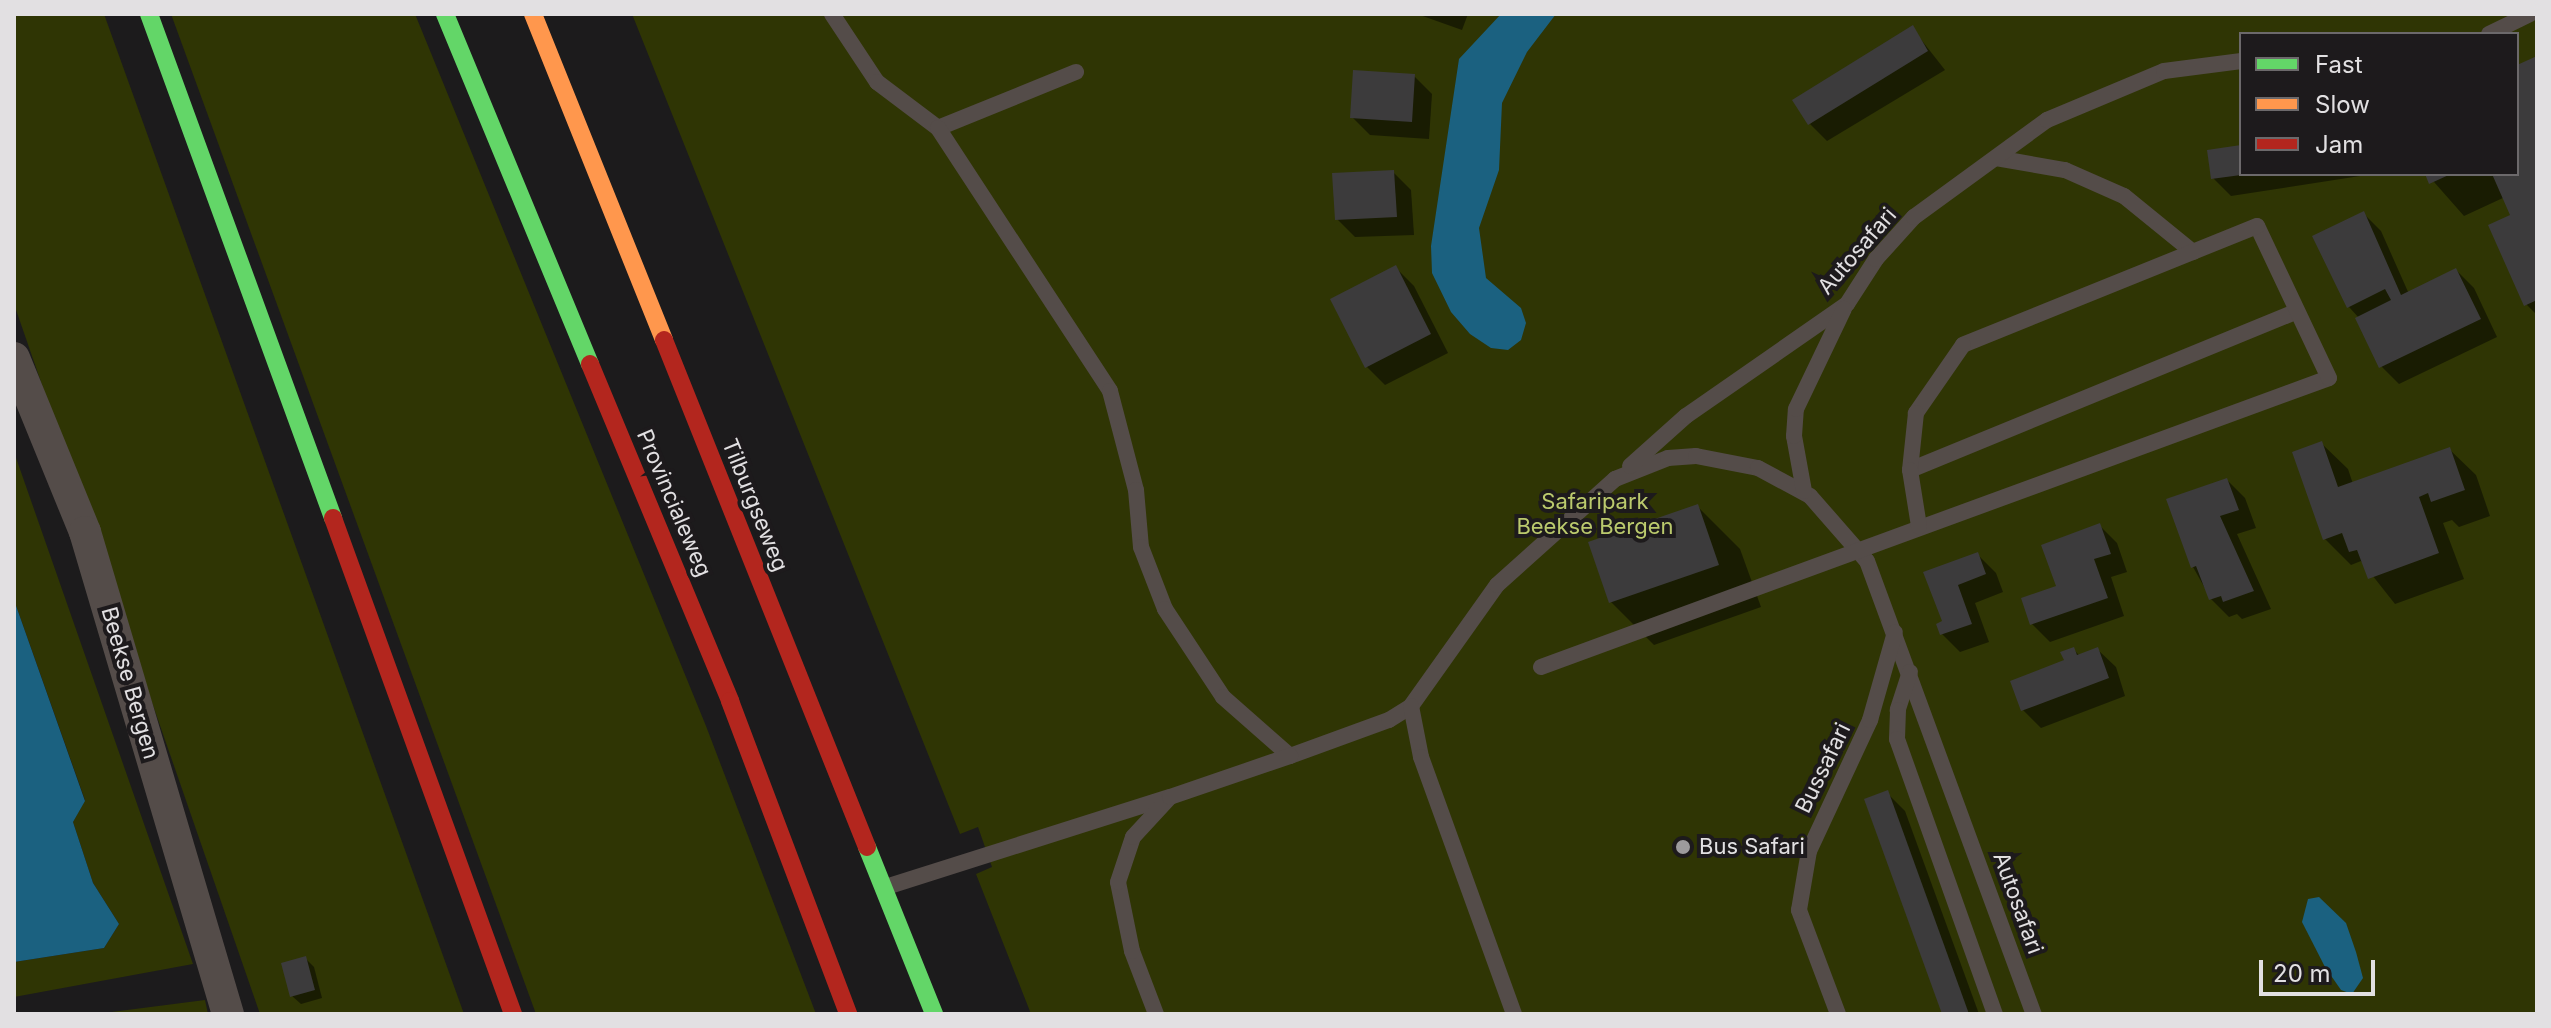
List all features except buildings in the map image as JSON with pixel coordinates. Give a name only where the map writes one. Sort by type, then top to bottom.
[{"type":"main road","points":[[149,14],[513,1014]]},
{"type":"main road","name":"Provincialeweg","points":[[445,14],[730,701],[848,1014]]},
{"type":"main road","name":"Tilburgseweg","points":[[533,14],[934,1014]]},
{"type":"street","name":"Beekse Bergen","points":[[14,358],[85,532],[228,1014]]},
{"type":"lane","points":[[832,14],[877,82],[938,128],[1110,391],[1136,490],[1141,547],[1165,609],[1223,697],[1290,756]]},
{"type":"lane","points":[[2493,32],[2530,14]]},
{"type":"lane","name":"Autosafari","points":[[1411,706],[1497,585],[1686,416],[1847,304],[1876,259],[1914,217],[2047,120],[2109,90],[2164,71],[2239,61]]},
{"type":"lane","points":[[938,128],[1076,72]]},
{"type":"lane","points":[[1996,158],[2065,170],[2124,196],[2193,252]]},
{"type":"lane","points":[[1541,667],[2329,378],[2257,226],[1963,345],[1916,413],[1910,470],[1919,526]]},
{"type":"lane","points":[[1804,491],[1794,436],[1796,409],[1847,304]]},
{"type":"lane","points":[[1910,470],[2297,311]]},
{"type":"lane","points":[[1615,479],[1644,463],[1696,456],[1758,468],[1804,491]]},
{"type":"lane","name":"Autosafari","points":[[1804,491],[1859,548],[1895,632],[2034,1014]]},
{"type":"lane","name":"Bussafari","points":[[1838,1014],[1799,910],[1801,895],[1809,851],[1870,720],[1895,632]]},
{"type":"lane","points":[[1910,672],[1898,710],[1897,739],[1995,1014]]},
{"type":"lane","points":[[883,888],[933,868],[1170,797],[1290,756],[1389,720],[1411,706],[1421,757],[1514,1014]]},
{"type":"lane","points":[[1156,1014],[1132,951],[1118,882],[1133,837],[1170,797]]},
{"type":"green space","points":[[14,14],[104,14],[464,1014],[260,1014],[14,304]]},
{"type":"green space","points":[[171,14],[415,14],[706,726],[816,1014],[536,1014]]},
{"type":"green space","name":"Safaripark Beekse Bergen","points":[[632,14],[2537,14],[2537,1014],[1031,1014],[976,874],[992,867],[978,827],[960,834]]},
{"type":"green space","points":[[14,452],[193,964],[14,997],[14,962],[104,948],[119,924],[93,883],[73,822],[85,800],[14,600]]},
{"type":"green space","points":[[205,1000],[208,1014],[96,1014]]},
{"type":"water","points":[[1501,14],[1556,14],[1527,52],[1502,103],[1499,170],[1479,228],[1486,278],[1521,308],[1526,323],[1521,340],[1508,350],[1491,348],[1470,334],[1451,312],[1432,273],[1431,246],[1459,59]]},
{"type":"water","points":[[14,600],[85,801],[73,822],[93,883],[119,924],[104,948],[14,962]]},
{"type":"water","points":[[2319,897],[2346,923],[2356,952],[2363,978],[2352,994],[2341,990],[2325,967],[2302,922],[2308,899]]},
{"type":"traffic: fast","points":[[149,14],[333,518]]},
{"type":"traffic: fast","points":[[445,14],[590,364]]},
{"type":"traffic: fast","points":[[867,847],[934,1014]]},
{"type":"traffic: slow","points":[[533,14],[664,340]]},
{"type":"traffic: jam","points":[[664,340],[867,847]]},
{"type":"traffic: jam","points":[[590,364],[730,701],[848,1014]]},
{"type":"traffic: jam","points":[[333,518],[513,1014]]},
{"type":"place","name":"Bus Safari","points":[[1683,847]]}]
